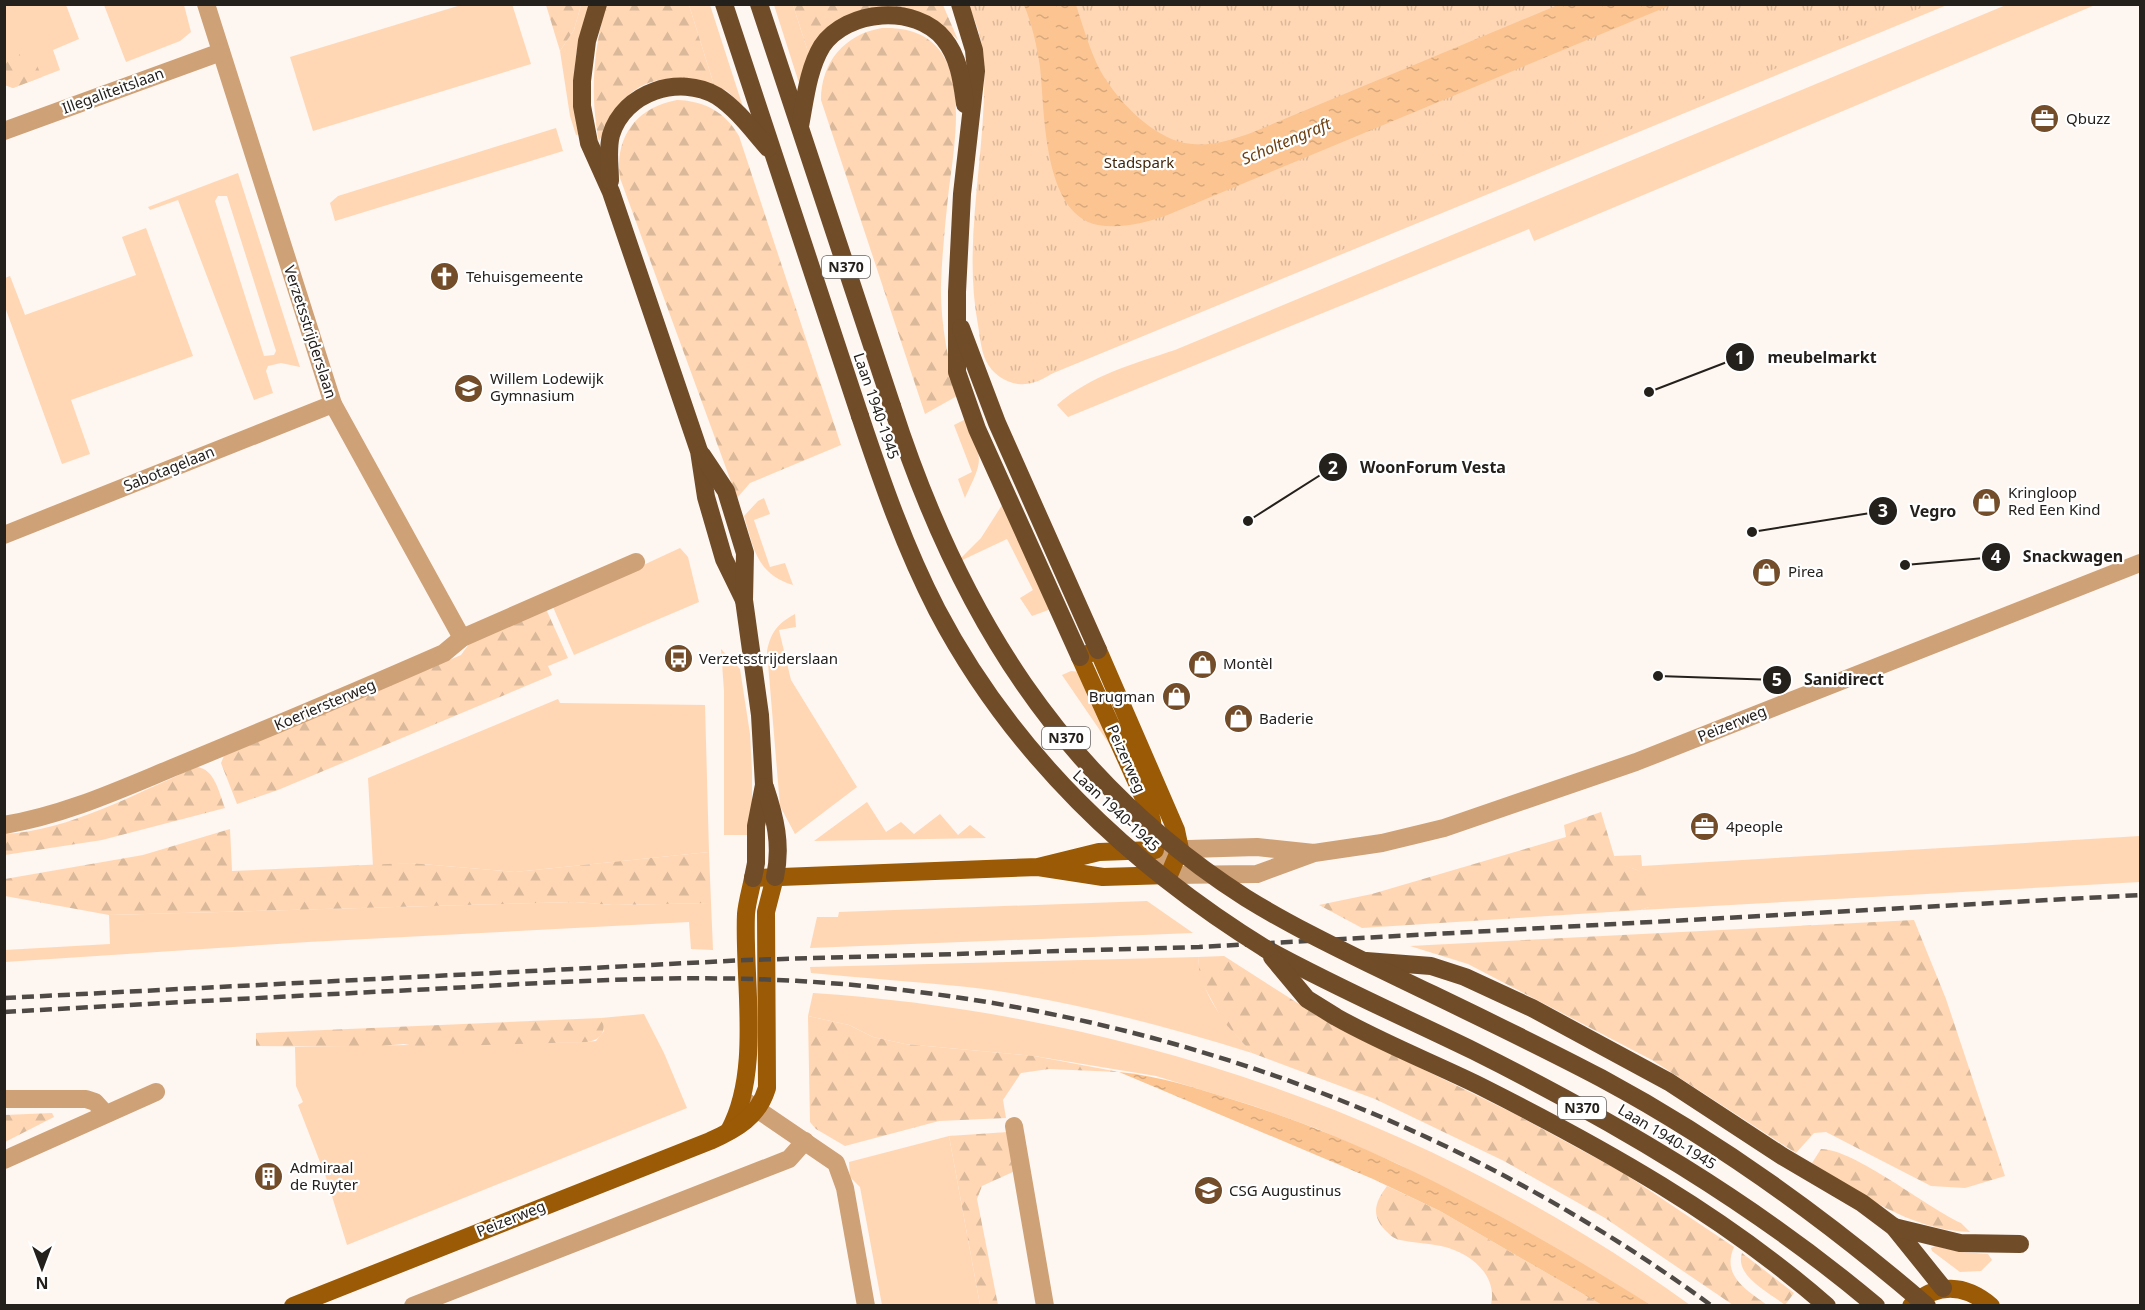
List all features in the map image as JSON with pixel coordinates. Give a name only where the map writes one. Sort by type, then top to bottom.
[{"type":"highway","name":"N370","points":[[598,4],[587,41],[581,94],[590,143],[611,192],[699,451],[726,490],[745,553],[746,608],[760,715],[764,785]]},
{"type":"highway","name":"Laan 1940-1945","points":[[724,4],[899,528],[938,612],[1006,717],[1055,778],[1113,836],[1208,913],[1266,949],[1350,993],[1473,1051],[1644,1142],[1782,1232],[1876,1305]]},
{"type":"highway","name":"Laan 1940-1945","points":[[759,4],[930,515],[972,602],[1022,685],[1105,784],[1197,864],[1246,898],[1307,933],[1530,1041],[1677,1122],[1812,1212],[1927,1305]]},
{"type":"highway","points":[[960,4],[976,60],[962,194],[957,372],[965,401],[1080,657]]},
{"type":"highway","points":[[799,128],[811,75],[822,46],[829,38],[855,21],[864,17],[885,15],[928,26],[949,45],[960,75],[968,125]]},
{"type":"highway","name":"N370","points":[[611,192],[609,147],[614,129],[623,113],[636,101],[665,87],[692,87],[717,96],[743,119],[774,154]]},
{"type":"highway","points":[[958,320],[997,423],[1098,650]]},
{"type":"highway","points":[[764,785],[777,824],[778,862],[775,877]]},
{"type":"highway","points":[[753,878],[756,863],[756,826],[764,785]]},
{"type":"highway","name":"N370","points":[[1266,949],[1307,999],[1336,1017],[1481,1087],[1688,1200],[1802,1283],[1827,1305]]},
{"type":"highway","name":"N370","points":[[1365,961],[1431,966],[1465,976],[1532,1008],[1669,1082],[1782,1156],[1862,1203],[1894,1227],[1943,1288]]},
{"type":"highway","name":"N370","points":[[1894,1227],[1960,1243],[2020,1244]]},
{"type":"main road","points":[[1080,657],[1098,650]]},
{"type":"main road","name":"Peizerweg","points":[[1098,650],[1173,821],[1180,849]]},
{"type":"main road","name":"Peizerweg","points":[[1038,867],[1099,852],[1155,850],[1152,821],[1147,805],[1080,657]]},
{"type":"main road","name":"Laan 1940-1945","points":[[1169,875],[1180,849]]},
{"type":"main road","name":"Peizerweg","points":[[750,1105],[747,1076],[746,912],[753,878],[1038,867],[1103,877],[1169,875]]},
{"type":"main road","name":"Peizerweg","points":[[293,1305],[317,1301],[710,1141],[729,1131],[767,1088],[766,912],[775,877]]},
{"type":"main road","points":[[1911,1305],[1929,1292],[1943,1288],[1962,1288],[1978,1295],[1991,1305]]},
{"type":"street","name":"Verzetsstrijderslaan","points":[[206,4],[333,404],[462,638]]},
{"type":"street","name":"Illegaliteitslaan","points":[[4,131],[221,52]]},
{"type":"street","name":"Sabotagelaan","points":[[4,535],[333,404]]},
{"type":"street","name":"Koeriersterweg","points":[[4,825],[41,818],[76,807],[267,730],[444,653],[462,638],[636,562]]},
{"type":"street","name":"Peizerweg","points":[[1169,875],[1257,873],[1314,854],[1382,843],[1444,828],[1551,793],[2140,563]]},
{"type":"street","name":"Peizerweg","points":[[1155,850],[1257,847],[1314,854]]},
{"type":"street","name":"Laan 1940-1945","points":[[1155,850],[1169,875]]},
{"type":"street","points":[[4,1160],[156,1092]]},
{"type":"street","points":[[4,1099],[86,1099],[95,1102],[105,1113]]},
{"type":"street","points":[[750,1105],[836,1163],[845,1188],[866,1305]]},
{"type":"street","points":[[1014,1126],[1045,1305]]},
{"type":"street","points":[[413,1305],[789,1159],[805,1141]]},
{"type":"green space","points":[[512,4],[531,64],[313,131],[290,57],[461,5]]},
{"type":"green space","points":[[5,5],[66,5],[79,39],[53,50],[60,70],[13,88],[5,85]]},
{"type":"green space","points":[[104,5],[184,5],[191,32],[180,41],[126,62]]},
{"type":"green space","points":[[546,5],[581,5],[574,30],[560,51]]},
{"type":"green space","points":[[581,5],[590,5],[580,37],[575,68],[575,100],[580,134],[576,135],[570,116],[560,51],[574,30]]},
{"type":"green space","points":[[606,5],[689,5],[714,85],[693,80],[674,79],[658,80],[643,85],[619,106],[608,122],[599,142],[594,107],[594,73],[598,39]]},
{"type":"green space","points":[[689,5],[710,5],[743,107],[727,91],[714,85]]},
{"type":"green space","points":[[774,5],[793,5],[809,55],[799,83]]},
{"type":"green space","points":[[793,5],[943,5],[958,40],[937,23],[912,12],[886,7],[872,8],[851,15],[809,55]]},
{"type":"green space","name":"Stadspark","points":[[968,5],[1928,5],[1064,366],[1037,382],[1018,384],[999,376],[986,361],[978,325],[973,261],[984,98],[984,66],[979,34]]},
{"type":"green space","points":[[1763,5],[1947,5],[1051,374],[1031,358]]},
{"type":"green space","points":[[2006,5],[2095,5],[1534,241],[1529,229],[1068,417],[1057,405],[1098,378],[1175,350]]},
{"type":"green space","points":[[882,28],[913,32],[935,45],[948,64],[954,88],[956,116],[941,273],[941,298],[945,340],[957,396],[925,414],[821,100],[825,74],[838,52],[857,36]]},
{"type":"green space","points":[[14,44],[17,46],[23,64],[35,61],[42,77],[13,88],[5,85],[4,47]]},
{"type":"green space","points":[[677,100],[697,103],[713,109],[727,120],[739,136],[841,445],[750,483],[737,498],[620,178],[621,150],[631,126],[650,109]]},
{"type":"green space","points":[[556,128],[563,151],[335,221],[330,203],[338,196]]},
{"type":"green space","points":[[238,173],[300,367],[281,363],[268,366],[266,371],[273,393],[254,400],[178,200],[150,210],[148,207]],"holes":[[[218,196],[227,196],[276,351],[274,355],[264,356],[215,201]]]},
{"type":"green space","points":[[146,228],[193,356],[71,400],[90,454],[62,464],[5,307],[5,278],[10,276],[25,315],[136,275],[122,237]]},
{"type":"green space","points":[[966,419],[979,459],[976,474],[965,498],[958,479],[972,472],[954,425]]},
{"type":"green space","points":[[764,498],[770,514],[754,520],[770,567],[785,563],[793,585],[771,574],[764,567],[754,549],[744,516]]},
{"type":"green space","points":[[1004,502],[1051,609],[1032,616],[1020,598],[1033,590],[1007,539],[956,563],[981,538]]},
{"type":"green space","points":[[680,548],[688,557],[699,602],[574,655],[553,607]]},
{"type":"green space","points":[[546,609],[568,658],[548,666],[552,675],[278,790],[237,804],[221,763],[224,756],[461,655],[469,644]]},
{"type":"green space","points":[[795,614],[796,627],[779,630],[791,680],[857,787],[795,834],[780,806],[767,651],[776,629]]},
{"type":"green space","points":[[721,649],[740,669],[750,734],[752,809],[748,835],[724,835],[724,691]]},
{"type":"green space","points":[[1071,671],[1080,672],[1119,752],[1110,745],[1062,675]]},
{"type":"green space","points":[[558,699],[560,703],[705,705],[709,852],[515,872],[410,863],[373,866],[368,778]]},
{"type":"green space","points":[[197,767],[208,772],[212,777],[225,808],[102,840],[5,855],[5,834],[54,826],[78,818]]},
{"type":"green space","points":[[867,802],[886,832],[901,822],[914,834],[940,814],[958,835],[970,825],[986,838],[814,841]]},
{"type":"green space","points":[[1601,812],[1616,862],[1637,870],[1655,884],[1654,895],[1649,907],[1641,910],[1362,928],[1319,905],[1372,894],[1566,837],[1564,825]]},
{"type":"green space","points":[[230,829],[232,871],[410,863],[515,872],[709,852],[711,903],[613,905],[575,902],[109,915],[5,896],[5,879],[143,855]]},
{"type":"green space","points":[[2140,836],[2140,882],[1641,910],[1649,907],[1637,870],[1616,863],[1614,856],[1641,855],[1642,866]]},
{"type":"green space","points":[[1147,901],[1193,933],[810,948],[817,917],[838,917],[839,912]]},
{"type":"green space","points":[[575,902],[613,905],[711,903],[713,950],[691,949],[689,922],[308,942],[5,962],[5,950],[110,944],[109,915]]},
{"type":"green space","points":[[1914,920],[1946,999],[2005,1176],[1965,1188],[1931,1186],[1826,1132],[1814,1133],[1796,1153],[1652,1060],[1468,964],[1410,946]]},
{"type":"green space","points":[[1224,956],[1332,1025],[1515,1114],[1622,1172],[1734,1247],[1731,1257],[1733,1274],[1744,1288],[1767,1305],[1733,1305],[1605,1218],[1504,1161],[1375,1099],[1252,1053],[1223,1021],[1200,979],[1198,957]]},
{"type":"green space","points":[[1198,957],[1204,985],[1216,1009],[1252,1053],[1153,1024],[1018,994],[941,984],[811,973],[810,967]]},
{"type":"green space","points":[[813,993],[931,1005],[1047,1025],[1162,1052],[1274,1088],[1384,1131],[1490,1181],[1592,1239],[1690,1305],[1651,1305],[1563,1253],[1398,1164],[1315,1128],[1254,1106],[1156,1076],[1034,1056],[905,1044],[873,1037],[849,1025],[808,1016]]},
{"type":"green space","points":[[644,1014],[664,1053],[687,1108],[347,1245],[327,1180],[298,1105],[303,1102],[296,1086],[295,1047],[586,1042],[596,1041],[604,1031],[601,1018]]},
{"type":"green space","points":[[808,1016],[849,1025],[873,1037],[905,1044],[1034,1056],[1119,1072],[1049,1069],[1021,1073],[1003,1100],[1006,1118],[939,1121],[845,1146],[816,1129],[810,1122]]},
{"type":"green space","points":[[601,1018],[604,1028],[601,1035],[595,1040],[586,1042],[420,1047],[404,1044],[370,1047],[256,1046],[256,1033]]},
{"type":"green space","points":[[52,1113],[54,1117],[5,1142],[5,1115]]},
{"type":"green space","points":[[1008,1132],[1015,1171],[982,1186],[977,1199],[998,1305],[980,1305],[949,1136]]},
{"type":"green space","points":[[949,1136],[980,1305],[882,1305],[860,1187],[850,1177],[849,1162]]},
{"type":"green space","points":[[1821,1149],[1852,1158],[1871,1168],[1961,1223],[1970,1232],[1927,1225],[1868,1198],[1812,1163]]},
{"type":"green space","points":[[1387,1186],[1440,1211],[1602,1305],[1491,1305],[1492,1294],[1486,1274],[1471,1259],[1462,1253],[1441,1246],[1398,1239],[1385,1230],[1377,1218],[1376,1208]]},
{"type":"green space","points":[[1935,1246],[1961,1252],[1988,1254],[1992,1260],[1981,1271],[1960,1272],[1932,1251],[1931,1248]]},
{"type":"green space","points":[[1742,1253],[1794,1293],[1785,1305],[1748,1276],[1743,1269]]},
{"type":"water","name":"Scholtengraft","points":[[1024,5],[1076,5],[1096,62],[1123,102],[1148,125],[1163,135],[1177,141],[1207,144],[1251,133],[1558,5],[1671,5],[1165,216],[1140,223],[1115,226],[1098,225],[1080,217],[1066,202],[1056,182],[1046,133],[1040,67],[1032,27]]},
{"type":"water","points":[[1119,1072],[1163,1079],[1206,1091],[1344,1140],[1449,1189],[1552,1245],[1651,1305],[1602,1305],[1440,1211],[1373,1179]]},
{"type":"railway","points":[[4,998],[747,960],[1199,947],[2140,895]]},
{"type":"railway","points":[[4,1012],[570,982],[708,978],[799,981],[921,992],[1043,1012],[1162,1041],[1279,1077],[1393,1122],[1503,1175],[1610,1237],[1712,1306]]},
{"type":"place","name":"Qbuzz","points":[[2045,119]]},
{"type":"place","name":"Tehuisgemeente","points":[[445,277]]},
{"type":"place","name":"Willem Lodewijk Gymnasium","points":[[469,388]]},
{"type":"place","name":"meubelmarkt","points":[[1649,392]]},
{"type":"place","name":"Kringloop Red Een Kind","points":[[1987,502]]},
{"type":"place","name":"WoonForum Vesta","points":[[1248,521]]},
{"type":"place","name":"Vegro","points":[[1752,532]]},
{"type":"place","name":"Snackwagen","points":[[1905,565]]},
{"type":"place","name":"Pirea","points":[[1767,572]]},
{"type":"place","name":"Verzetsstrijderslaan","points":[[678,659]]},
{"type":"place","name":"Montèl","points":[[1202,664]]},
{"type":"place","name":"Sanidirect","points":[[1658,676]]},
{"type":"place","name":"Brugman","points":[[1176,697]]},
{"type":"place","name":"Baderie","points":[[1238,719]]},
{"type":"place","name":"4people","points":[[1705,827]]},
{"type":"place","name":"Admiraal de Ruyter","points":[[269,1177]]},
{"type":"place","name":"CSG Augustinus","points":[[1208,1191]]}]
